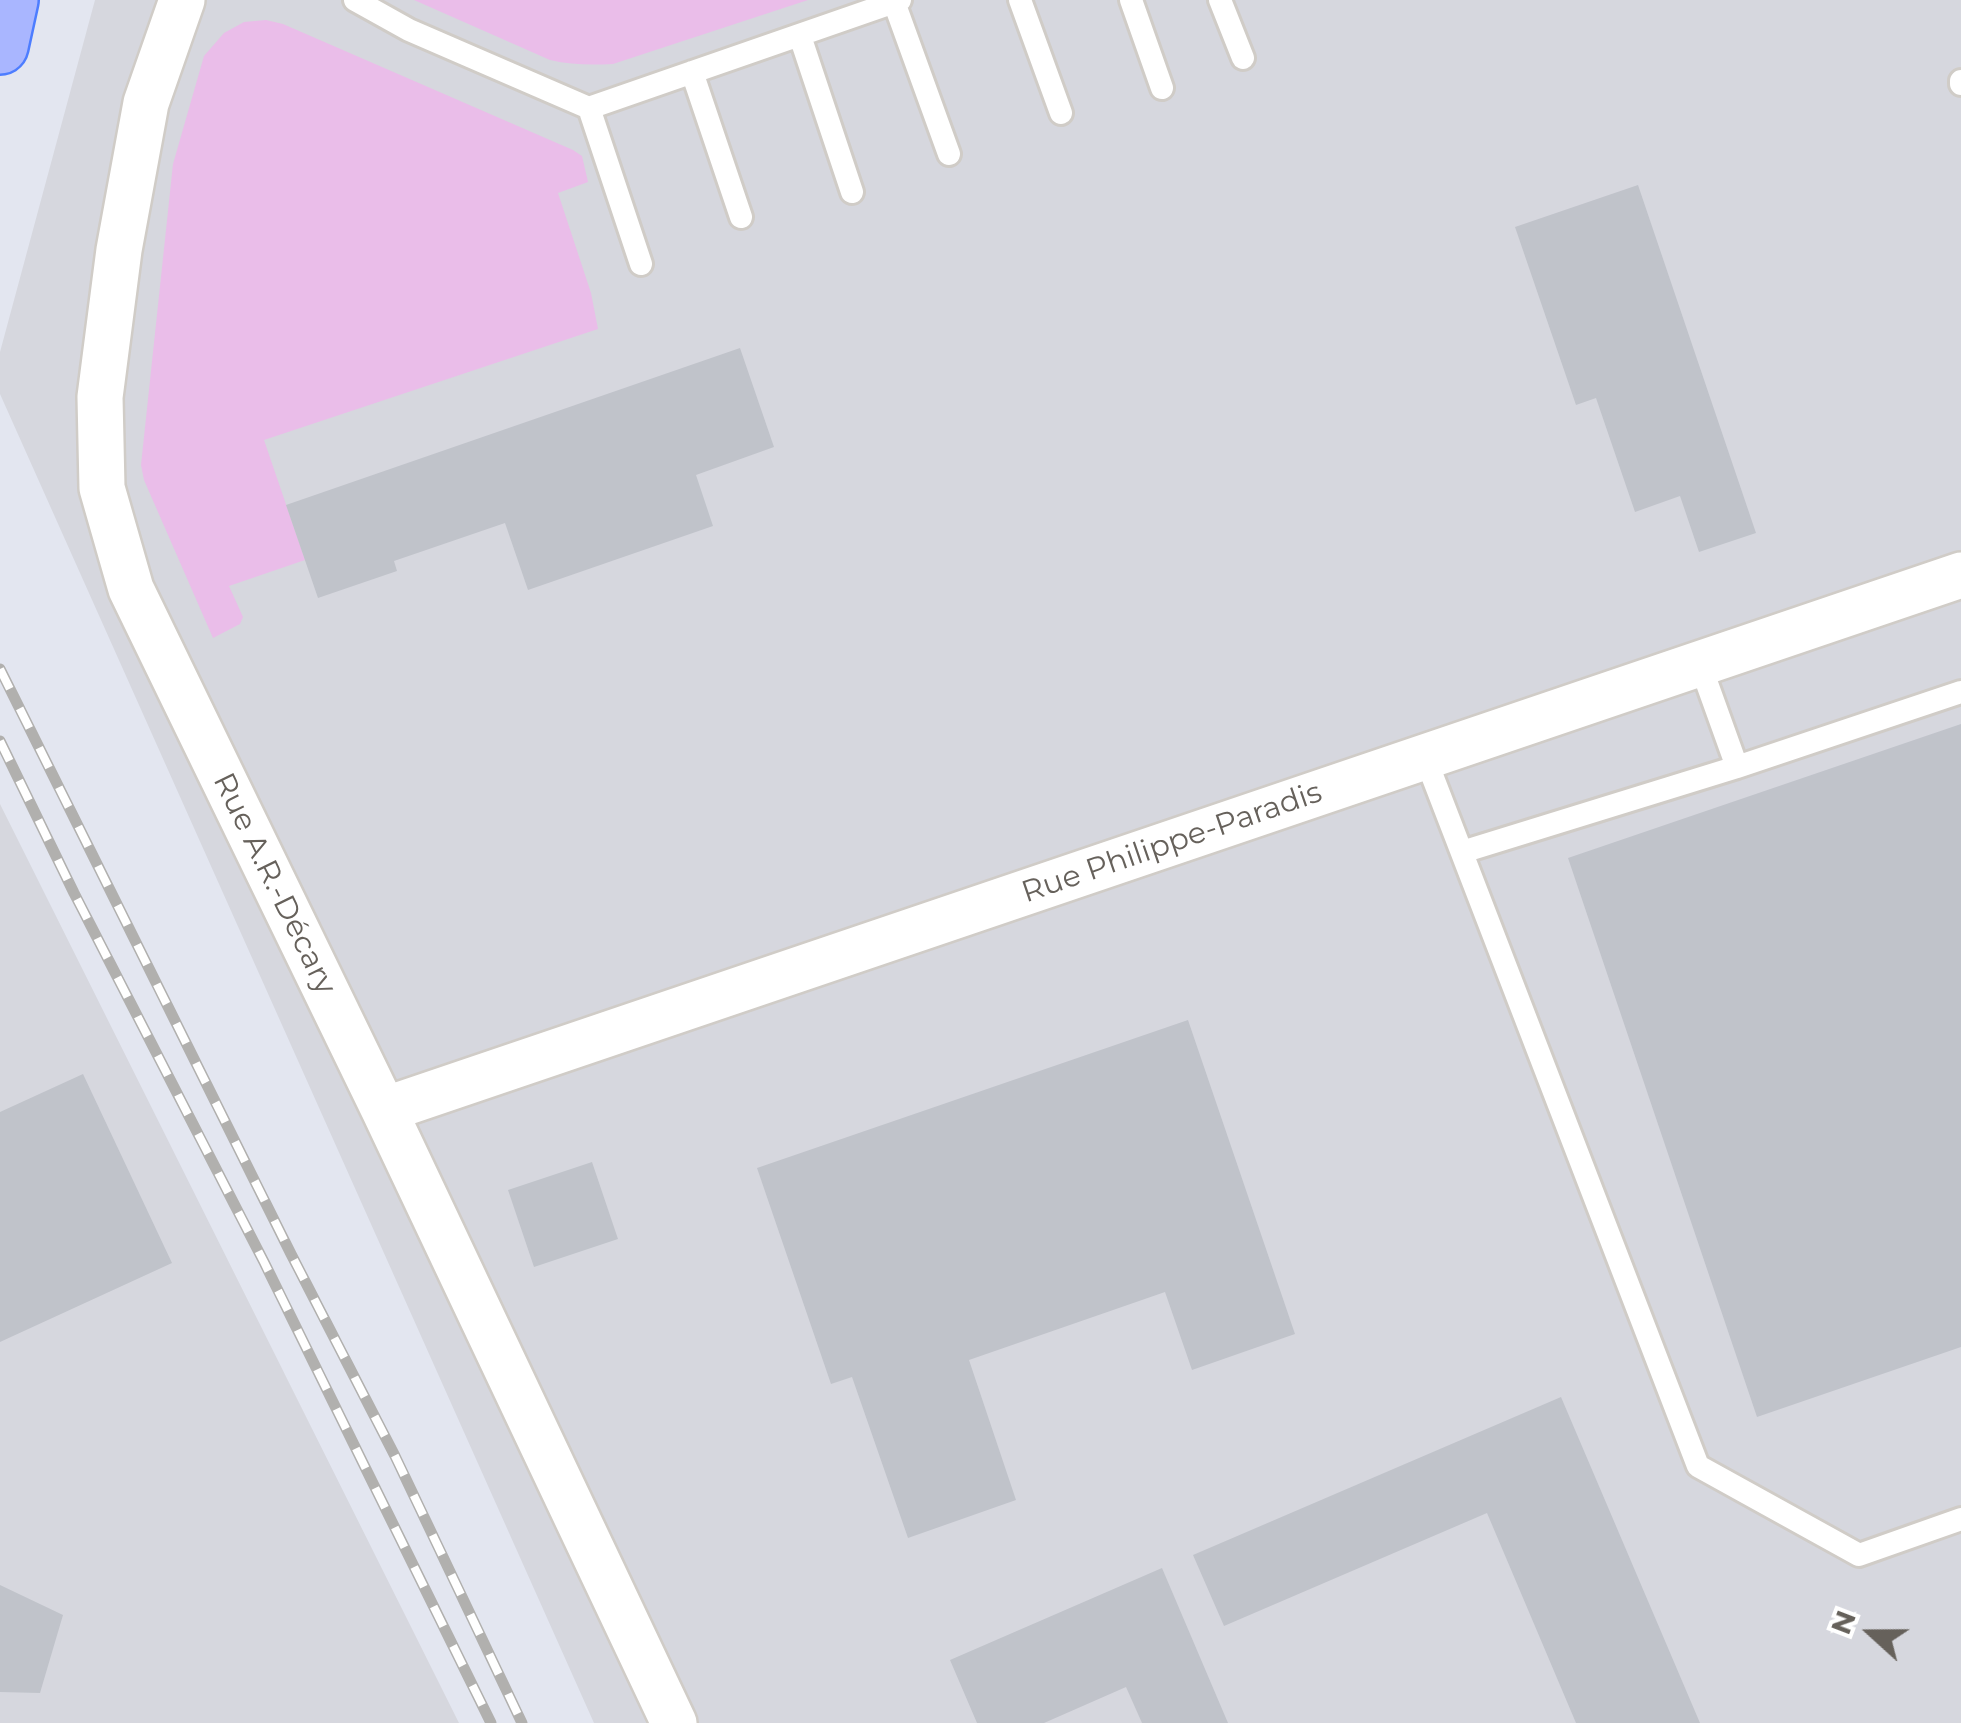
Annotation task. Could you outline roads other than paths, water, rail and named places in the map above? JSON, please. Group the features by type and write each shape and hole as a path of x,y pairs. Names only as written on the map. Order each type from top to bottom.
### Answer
{"main road":[{"path":"0,46 10,0"}],"street":[{"name":"Rue A.R.-Décary","path":"182,0 146,102 118,250 100,397 102,488 131,589 384,1110 674,1723"},
{"name":"Rue Philippe-Paradis","path":"384,1110 1961,575"}],"lane":[{"path":"355,0 410,30 589,108 897,1 949,154"},
{"path":"1020,0 1061,113"},
{"path":"1131,0 1162,88"},
{"path":"1220,0 1243,58"},
{"path":"800,36 852,192"},
{"path":"692,72 741,217"},
{"path":"589,108 641,264"},
{"path":"1700,664 1737,767"},
{"path":"1462,852 1737,767 1961,692"},
{"path":"1425,757 1698,1466 1860,1555 1961,1519"}],"railway":[{"path":"0,669 395,1456 522,1723"},
{"path":"0,741 264,1262 491,1723"}]}
